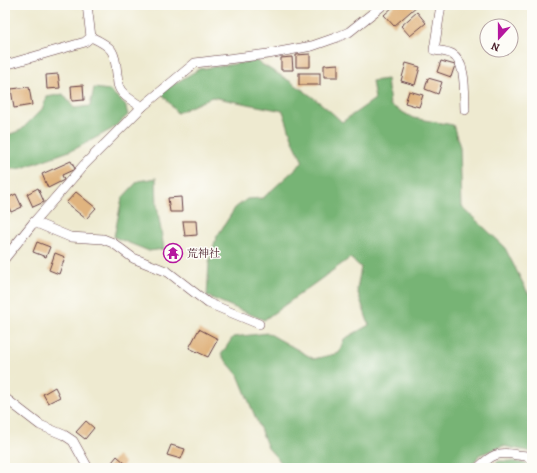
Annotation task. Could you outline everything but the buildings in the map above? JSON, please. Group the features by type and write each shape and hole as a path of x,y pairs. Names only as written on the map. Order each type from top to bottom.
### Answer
{"street":[{"path":"87,5 91,37"},
{"path":"5,258 34,222 84,165 142,107 195,64 268,54 312,46 349,32 383,5"},
{"path":"441,5 434,50 451,53 459,58 462,66 465,110"},
{"path":"5,65 85,42 91,37"},
{"path":"91,37 104,42 112,49 119,87 125,95 142,107"},
{"path":"34,222 70,237 104,238 134,258 168,272 208,303 259,324"},
{"path":"5,398 40,425 64,435 73,441 88,468"},
{"path":"478,468 487,459 497,454 512,454 532,458"}],"green space":[{"path":"256,61 301,89 322,104 342,122 375,99 372,81 387,79 390,105 413,118 453,125 460,147 462,207 504,246 528,293 532,294 532,452 503,446 479,455 471,468 286,468 268,448 238,375 221,355 233,337 268,333 314,359 339,353 344,339 369,325 357,290 361,267 350,258 264,320 207,296 209,262 216,238 235,208 247,199 263,198 303,162 293,141 283,111 212,97 177,113 161,92 199,69"},
{"path":"94,88 109,90 125,104 128,115 112,129 75,149 19,169 5,169 5,133 8,135 21,130 42,109 47,97 63,94 74,108 90,106"},
{"path":"156,178 157,206 164,249 149,251 114,237 122,198 138,181"},
{"path":"499,461 512,461 532,468 489,468"}],"place":[{"name":"荒神社","path":"173,253"}]}
